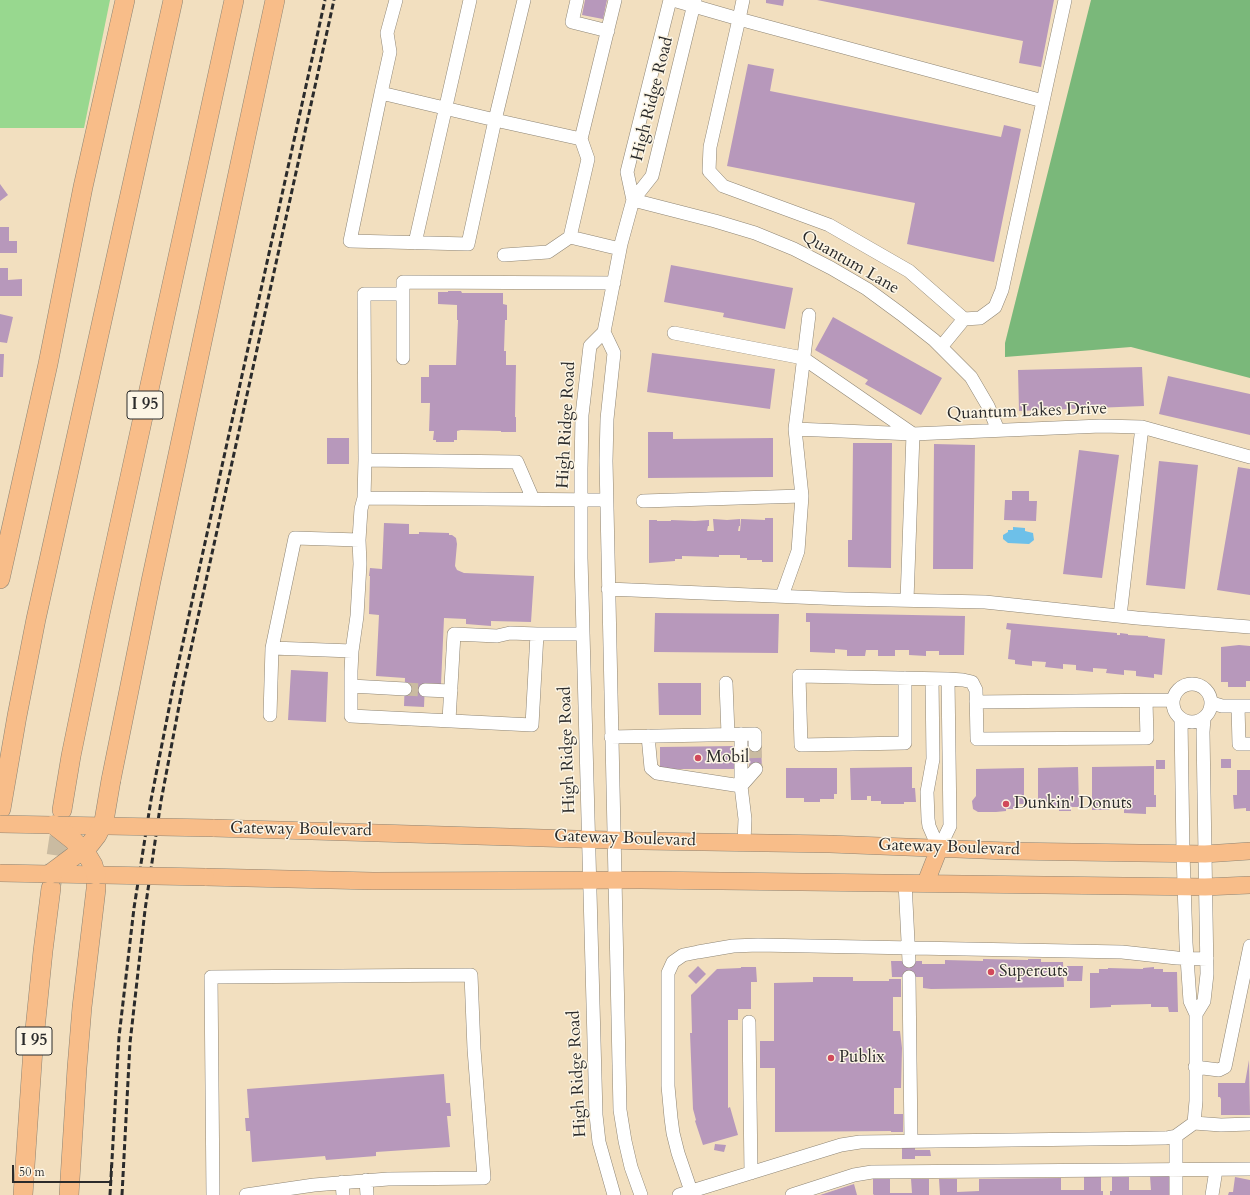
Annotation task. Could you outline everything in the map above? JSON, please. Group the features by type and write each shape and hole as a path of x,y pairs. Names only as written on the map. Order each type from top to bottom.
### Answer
{"highway":[{"path":"0,579 48,364 83,187 124,0"},
{"path":"1,817 17,716 36,619 173,0"},
{"name":"I 95","path":"58,818 97,628 234,0"},
{"path":"50,881 93,841 103,826 151,581 275,0"},
{"path":"58,818 93,865 96,882 79,1045 69,1195"},
{"name":"I 95","path":"23,1195 33,1049 50,881"}],"main road":[{"name":"Gateway Boulevard","path":"1,817 58,818 103,826 1205,854 1250,851"},
{"path":"926,882 939,848"},
{"name":"Gateway Boulevard","path":"0,874 50,881 96,882 205,877 374,881 615,880 820,883 926,882 1205,887 1250,884"}],"street":[{"path":"396,0 388,33 390,52 350,241 468,244 495,120 524,0"},
{"path":"415,243 470,0"},
{"path":"577,0 572,22 608,31"},
{"path":"504,255 548,252 570,237 588,159 581,139 615,0"},
{"name":"High Ridge Road","path":"633,200 627,172 670,0"},
{"path":"673,0 694,3 739,18 1043,101"},
{"path":"743,0 710,147 709,171 723,186 829,225 909,271 964,319 980,318 996,308 1002,290 1066,0"},
{"name":"High Ridge Road","path":"614,1195 599,1142 596,1115 580,500 582,415 590,346 604,332 620,250 633,200 652,176 694,3"},
{"path":"381,92 581,139"},
{"name":"Quantum Lane","path":"633,200 715,221 755,234 794,249 831,268 867,290 901,314 941,348 971,377 988,406 998,430"},
{"path":"570,237 620,250"},
{"path":"404,358 403,282 614,283"},
{"path":"403,294 364,294 364,498 361,509 359,540 360,564 357,616 352,651 351,716 532,725 537,634"},
{"path":"782,596 798,551 802,496 795,429 809,315"},
{"path":"941,348 964,319"},
{"path":"604,332 614,353 607,419 606,500 620,1110 631,1167 641,1195"},
{"path":"674,333 803,358 913,434 907,600"},
{"name":"Quantum Lakes Drive","path":"795,429 913,434 1101,426 1142,427 1250,457"},
{"path":"1120,616 1142,427"},
{"path":"365,460 517,462 533,499"},
{"path":"643,501 802,496"},
{"path":"364,498 606,500"},
{"path":"270,714 272,648 295,538 359,540"},
{"path":"608,589 985,602 1120,616 1250,627"},
{"path":"449,720 454,634 497,636 510,633 583,634"},
{"path":"272,648 352,651"},
{"path":"906,678 906,743 801,745 799,676 906,678 932,679 948,679 972,682 976,690 977,739 1147,738 1146,700"},
{"path":"932,679 933,759 927,792 929,826 939,848"},
{"path":"939,848 950,826 948,679"},
{"path":"726,683 728,734"},
{"path":"1194,683 1201,685 1206,689 1212,703 1211,709 1204,718 1193,722 1181,719 1174,711 1173,700 1176,692 1181,687 1194,683"},
{"path":"351,686 405,689"},
{"path":"425,690 451,691"},
{"path":"976,702 1173,700"},
{"path":"1212,703 1222,706 1244,706 1239,744 1250,744"},
{"path":"1196,1014 1204,1001 1207,959 1204,718"},
{"path":"1181,719 1183,853 1187,958 1190,1001 1196,1014 1196,1101 1194,1123"},
{"path":"741,734 741,786 745,819 744,842"},
{"path":"611,737 755,734 755,745"},
{"path":"648,736 651,768 657,773 741,786"},
{"path":"741,786 756,769"},
{"path":"906,882 909,962"},
{"path":"1207,959 1122,952 746,945 698,952 683,956 673,962 667,979 669,1104 685,1193 850,1143 870,1141 1166,1138 1176,1136 1194,1123 1221,1125 1250,1124"},
{"path":"1195,1067 1219,1070 1225,1067 1250,946"},
{"path":"213,1195 211,977 471,975 474,1049 484,1178 366,1180 342,1189 314,1185 246,1195"},
{"path":"909,977 911,1141"},
{"path":"749,1022 751,1173"},
{"path":"1176,1136 1176,1195"},
{"path":"1212,1195 1216,1170"},
{"path":"792,1195 854,1175 872,1172 1250,1170"},
{"path":"366,1180 367,1195"}],"green space":[{"path":"0,0 110,0 84,128 0,128"},
{"path":"1091,0 1250,0 1250,378 1131,347 1005,357 1005,343"}],"water":[{"path":"1013,527 1025,528 1025,531 1033,533 1034,540 1029,544 1008,543 1003,539 1003,535 1008,532 1008,530 1013,530"}],"building":[{"path":"585,0 607,0 603,19 582,15"},
{"path":"766,0 784,0 783,6 766,3"},
{"path":"817,0 1054,0 1041,67 1019,63 1023,41"},
{"path":"748,64 774,69 770,91 1001,137 1004,125 1021,129 994,262 907,244 915,203 727,166"},
{"path":"0,184 8,195 0,201"},
{"path":"0,227 9,227 9,241 17,241 17,253 0,253"},
{"path":"671,265 793,288 785,329 723,317 724,313 664,302"},
{"path":"0,268 8,268 8,280 22,279 22,296 0,296"},
{"path":"461,291 462,293 503,293 503,304 507,305 504,351 506,351 506,365 516,365 516,432 461,430 457,431 457,440 454,440 454,442 436,442 436,440 433,440 434,431 429,431 430,403 421,403 421,377 429,377 429,365 456,365 458,320 457,305 438,304 438,292"},
{"path":"0,314 13,317 7,343 0,342"},
{"path":"833,317 942,378 921,415 865,384 868,380 815,350"},
{"path":"652,353 775,369 770,409 647,392"},
{"path":"0,354 4,354 3,377 0,377"},
{"path":"1142,367 1144,406 1019,411 1018,370"},
{"path":"1168,376 1250,394 1250,435 1159,414"},
{"path":"648,432 673,432 673,439 773,438 773,477 648,478"},
{"path":"327,438 349,438 349,464 327,464"},
{"path":"853,443 892,443 891,568 848,567 848,540 852,540"},
{"path":"934,444 975,445 973,569 933,569"},
{"path":"1079,450 1119,455 1102,578 1063,574"},
{"path":"1159,461 1198,465 1185,589 1146,585"},
{"path":"1238,467 1250,469 1250,595 1217,590"},
{"path":"1012,491 1029,491 1029,501 1037,501 1036,521 1004,520 1005,500 1012,500"},
{"path":"765,518 773,518 773,562 747,560 747,558 740,558 740,555 719,555 719,557 682,556 682,559 675,559 675,561 649,563 649,520 709,520 707,531 714,531 713,519 740,519 738,531 740,531 741,519 765,520"},
{"path":"384,523 409,524 409,534 419,534 419,532 449,533 449,535 456,538 457,544 455,566 457,570 464,573 534,576 531,622 491,621 491,626 466,624 466,619 444,618 441,684 425,683 424,707 404,706 405,678 376,676 379,615 369,614 369,576 370,568 382,569"},
{"path":"655,613 779,614 778,653 654,652"},
{"path":"806,613 965,616 964,655 939,655 939,651 926,651 926,656 909,655 909,650 895,650 895,656 878,656 878,650 866,650 865,656 847,656 847,650 835,649 835,653 810,652 810,622 806,622"},
{"path":"1007,623 1117,633 1117,635 1120,635 1120,633 1165,639 1162,675 1154,674 1154,678 1136,676 1136,671 1124,670 1124,675 1106,673 1107,669 1093,668 1093,672 1076,670 1076,665 1063,664 1063,669 1045,667 1046,662 1032,661 1032,666 1015,664 1015,660 1008,659 1011,630 1006,629"},
{"path":"1239,645 1250,646 1250,681 1246,681 1246,687 1228,687 1228,682 1221,682 1221,647"},
{"path":"291,670 328,672 326,722 288,720"},
{"path":"658,683 701,683 701,715 659,715"},
{"path":"761,745 762,769 749,769 749,746"},
{"name":"Mobil","path":"736,746 736,769 660,769 660,747"},
{"path":"1221,759 1231,759 1231,768 1221,768"},
{"path":"1156,760 1165,760 1165,769 1156,769"},
{"path":"1154,766 1154,795 1156,795 1156,807 1146,807 1146,814 1124,813 1124,809 1114,809 1114,806 1109,806 1109,810 1092,810 1092,767"},
{"path":"912,767 912,788 915,788 916,802 904,802 904,804 881,804 881,801 871,801 871,796 867,796 867,800 851,800 850,768"},
{"path":"1078,767 1079,807 1071,807 1071,811 1059,811 1059,807 1050,807 1050,802 1038,802 1038,768"},
{"path":"786,768 837,768 837,794 834,794 834,799 820,799 820,802 804,802 804,798 786,798"},
{"path":"1024,768 1024,804 1018,804 1018,809 1006,809 1006,811 996,812 978,812 973,809 972,801 976,796 976,769"},
{"path":"1237,770 1250,770 1250,811 1246,811 1246,808 1234,809 1233,795 1237,795"},
{"path":"983,959 1041,959 1041,962 1063,962 1064,987 931,989 923,988 923,977 892,977 891,961 922,961 922,964 945,964 945,960 983,961"},
{"path":"698,966 706,974 696,984 688,976"},
{"path":"1067,966 1083,966 1082,981 1067,981"},
{"path":"756,967 757,982 751,982 751,1009 738,1009 738,1020 728,1020 728,1108 730,1107 738,1135 703,1145 695,1121 693,1109 690,1033 692,1033 691,995 717,969"},
{"path":"1154,967 1154,969 1163,969 1163,972 1177,972 1178,1012 1169,1012 1168,1007 1151,1007 1151,1004 1111,1005 1111,1007 1090,1008 1090,973 1099,973 1099,969 1108,968 1143,969"},
{"name":"Publix","path":"813,977 853,977 853,981 889,981 889,979 901,979 901,997 893,997 893,1031 900,1031 902,1048 901,1088 894,1088 894,1114 903,1114 903,1132 775,1132 775,1068 760,1068 760,1041 774,1041 774,983 813,982"},
{"path":"1249,1060 1250,1115 1221,1115 1221,1099 1218,1097 1218,1083 1245,1083"},
{"path":"444,1074 446,1103 450,1103 451,1116 447,1116 450,1147 376,1152 376,1156 326,1160 325,1156 252,1162 250,1131 246,1131 245,1118 249,1118 247,1089"},
{"path":"715,1144 726,1145 724,1152 714,1150"},
{"path":"902,1148 930,1150 931,1156 915,1156 915,1159 902,1159"},
{"path":"1129,1176 1129,1190 1151,1190 1150,1176 1169,1176 1169,1195 1110,1195 1110,1191 1112,1191 1112,1177"},
{"path":"1084,1177 1101,1177 1101,1191 1103,1191 1103,1195 940,1195 939,1179 957,1179 957,1192 979,1191 979,1179 1061,1178 1061,1190 1084,1190"},
{"path":"1235,1177 1250,1180 1250,1195 1228,1195 1229,1192 1233,1192"},
{"path":"873,1179 890,1179 890,1193 912,1193 911,1179 929,1179 929,1195 874,1195"},
{"path":"854,1184 857,1195 820,1195"}],"tunnel":[{"path":"405,689 425,690"},
{"path":"755,745 756,769"},
{"path":"52,884 62,816"}],"railway":[{"path":"110,1195 119,1037 134,908 151,800 174,683 325,0"},
{"path":"122,1195 130,1043 145,910 161,801 183,685 334,0"}],"place":[{"name":"Mobil","path":"698,758"},
{"name":"Dunkin' Donuts","path":"1006,804"},
{"name":"Supercuts","path":"991,972"},
{"name":"Publix","path":"831,1058"}]}
